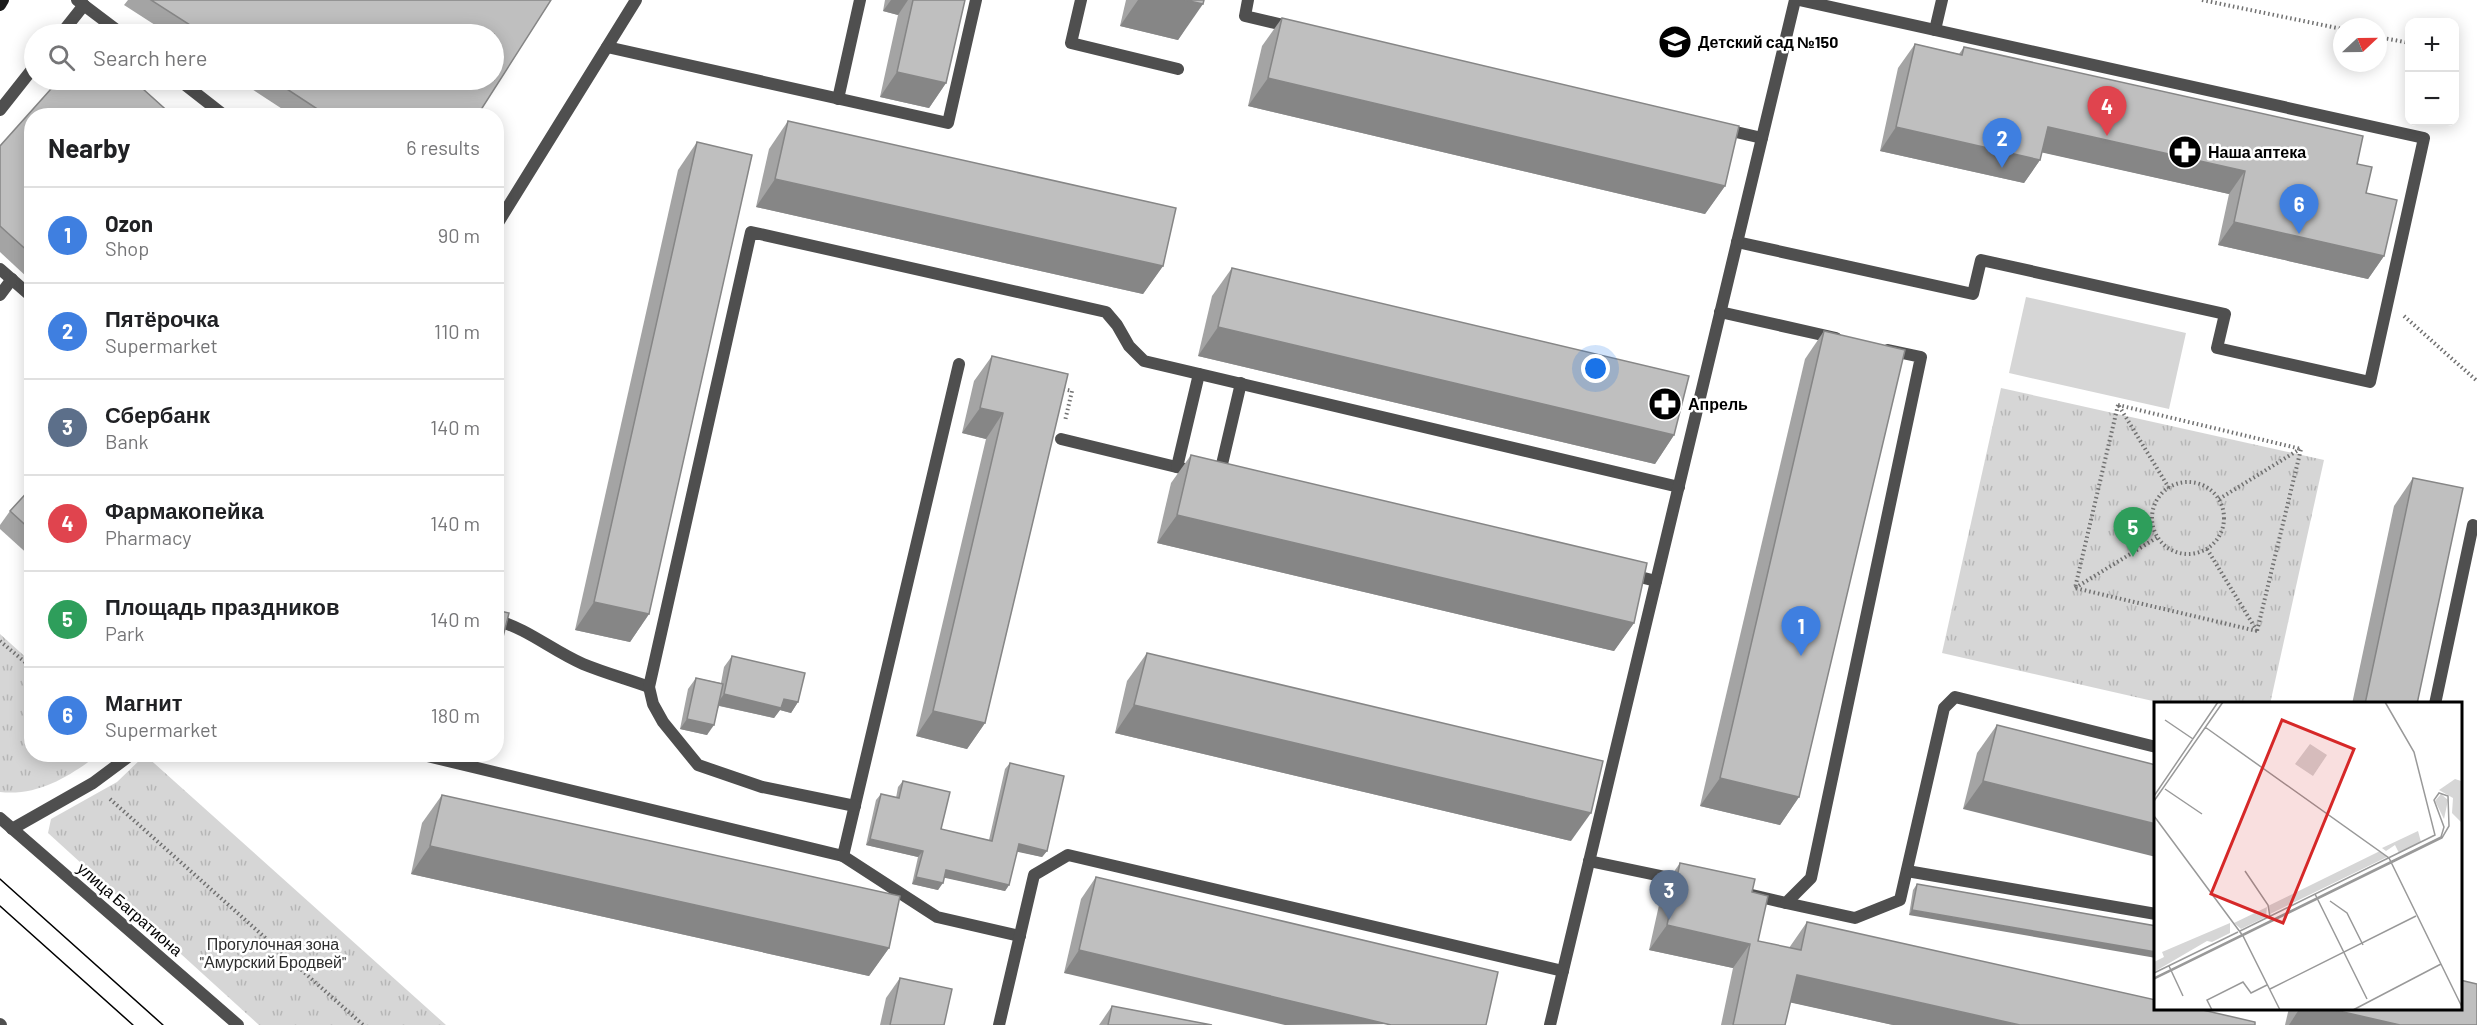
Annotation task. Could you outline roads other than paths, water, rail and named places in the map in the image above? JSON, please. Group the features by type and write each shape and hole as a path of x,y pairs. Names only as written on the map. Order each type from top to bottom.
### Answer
{"main road":[{"path":"0,5 3,0"}],"street":[{"path":"504,213 636,0"},
{"path":"838,99 860,0"},
{"path":"607,47 948,123 976,0"},
{"path":"1081,0 1071,44 1178,69"},
{"path":"1248,0 1245,16 1302,30"},
{"path":"1550,1025 1589,861 1607,762 1656,581 1679,487 1720,312 1762,138 1797,0 2424,138 2370,382 2217,348 2225,314 2167,301 1981,260 1973,294 1737,242"},
{"path":"1935,30 1942,0"},
{"path":"67,24 81,3 109,24"},
{"path":"0,110 24,80"},
{"path":"192,90 215,108"},
{"path":"1716,128 1762,138"},
{"path":"855,806 762,787 698,765 663,722 653,704 649,687 751,232 1106,312 1117,325 1129,346 1144,361 1679,487"},
{"path":"0,269 24,290"},
{"path":"0,295 12,279"},
{"path":"1720,312 1843,339"},
{"path":"1786,903 1811,878 1921,357 1876,347"},
{"path":"843,856 959,364"},
{"path":"1177,467 1198,374"},
{"path":"1061,439 1225,478 1241,383"},
{"path":"2435,702 2473,525"},
{"path":"1610,570 1656,581"},
{"path":"504,622 515,625 547,646 583,664 649,687"},
{"path":"1740,893 1855,918 1900,900 1944,708 1955,697 2154,747"},
{"path":"12,829 93,783 121,762"},
{"path":"452,762 843,856 937,917 1020,936"},
{"name":"улица Багратиона","path":"0,818 238,1025"},
{"path":"999,1025 1034,875 1068,855 1563,971"},
{"path":"1589,861 1693,883"},
{"path":"1907,871 2154,914"}],"tram line":[{"path":"0,879 163,1025"},
{"path":"0,906 133,1025"}],"place":[{"name":"Детский сад №150","path":"1675,42"},
{"name":"Фармакопейка","path":"2107,136"},
{"name":"Наша аптека","path":"2185,152"},
{"name":"Пятёрочка","path":"2002,168"},
{"name":"Магнит","path":"2299,234"},
{"name":"Апрель","path":"1665,404"},
{"name":"Площадь праздников","path":"2133,557"},
{"name":"Ozon","path":"1801,656"},
{"name":"Сбербанк","path":"1669,920"}],"park label":[{"name":"Прогулочная зона \"Амурский Бродвей\"","path":"273,953"}]}
